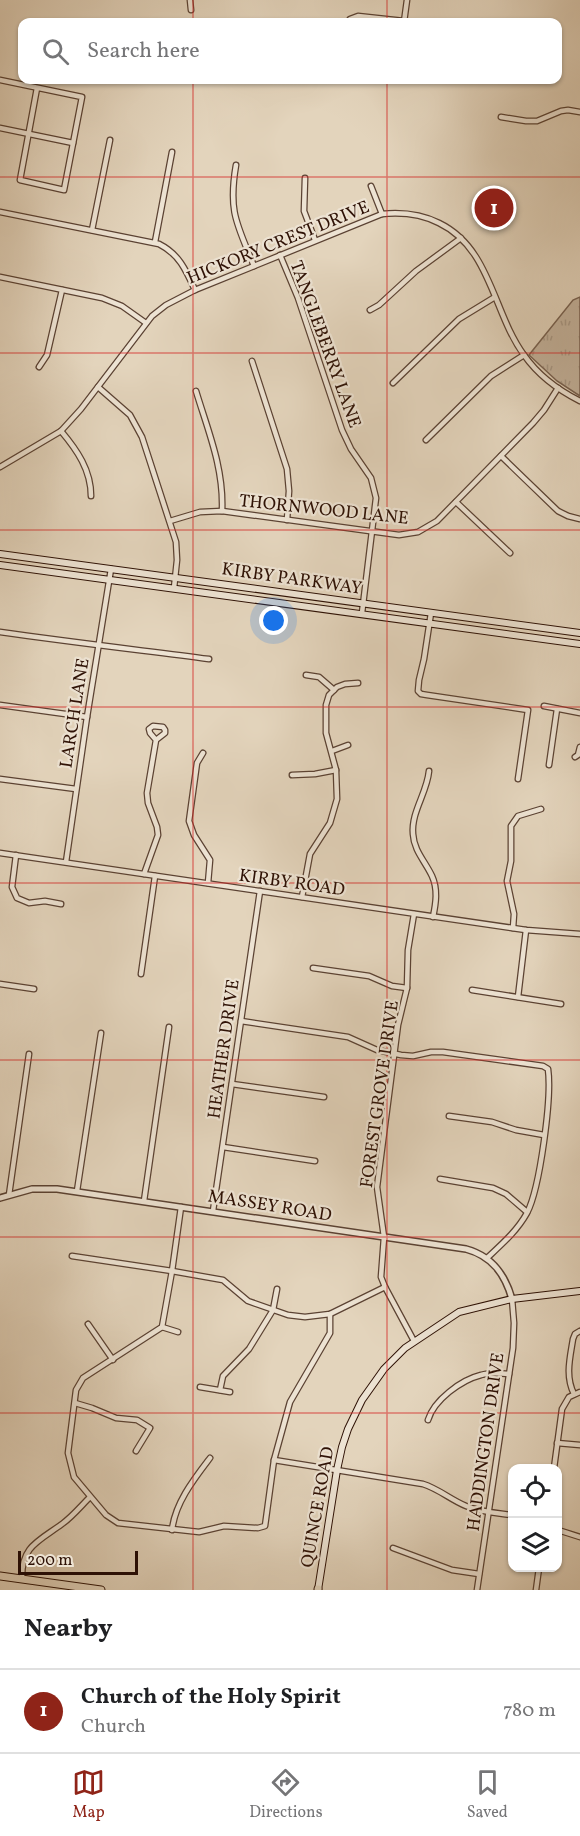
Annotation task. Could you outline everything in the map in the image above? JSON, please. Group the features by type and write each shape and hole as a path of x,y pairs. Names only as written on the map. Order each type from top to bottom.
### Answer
{"main road":[{"name":"KIRBY PARKWAY","path":"0,554 580,633"},
{"name":"KIRBY PARKWAY","path":"0,565 580,644"},
{"name":"QUINCE ROAD","path":"318,1590 342,1447 348,1429 367,1392 391,1362 414,1341 459,1312 512,1299 580,1291"},
{"path":"0,1576 101,1590"}],"street":[{"path":"190,0 191,10"},
{"path":"405,18 407,0"},
{"path":"352,18 358,15 378,18"},
{"path":"0,81 38,88 82,97 64,190 20,180 38,88"},
{"path":"501,117 537,121 561,111 580,112"},
{"path":"0,128 73,143"},
{"path":"92,230 110,140"},
{"path":"155,242 172,152"},
{"path":"236,165 232,193 234,214 254,266"},
{"path":"305,178 304,211 315,240"},
{"path":"371,186 382,214"},
{"path":"0,212 155,242 168,249 179,259 195,290"},
{"name":"HICKORY CREST DRIVE","path":"0,466 61,431 98,387 146,323 166,305 195,290 382,214 406,213 425,217 445,226 462,238 480,262 507,327 524,356 535,369 558,388 580,401"},
{"path":"370,310 379,305 424,264 462,238"},
{"name":"TANGLEBERRY LANE","path":"280,255 302,309 342,430 373,484 376,505 362,613"},
{"path":"0,277 109,300 128,309 146,323"},
{"path":"39,367 48,349 62,290"},
{"path":"393,383 459,319 495,297"},
{"path":"426,440 491,376 524,356"},
{"path":"252,361 287,469 289,491 287,520"},
{"path":"98,387 123,407 136,423 142,437 177,548 174,588"},
{"name":"THORNWOOD LANE","path":"170,521 200,512 222,511 403,535 418,532 432,525 501,456 538,417 558,388"},
{"path":"196,391 221,472 222,511"},
{"path":"61,431 85,467 91,496"},
{"path":"501,456 553,507 568,516 580,519"},
{"path":"456,502 510,553"},
{"name":"LARCH LANE","path":"66,862 111,568"},
{"path":"431,613 418,685 420,693 528,710 518,779"},
{"path":"0,632 209,659"},
{"path":"306,675 322,679 334,690"},
{"path":"302,897 310,854 328,828 335,811 338,794 336,770 326,733 327,701 334,690 345,684 357,683"},
{"path":"0,705 87,717"},
{"path":"544,706 580,713"},
{"path":"549,765 557,709"},
{"path":"144,874 158,835 147,793 156,740"},
{"path":"332,751 348,745"},
{"path":"575,757 580,747"},
{"path":"202,753 197,763 189,821 194,836 210,860 208,883"},
{"path":"292,775 336,770"},
{"path":"429,771 414,818 413,832 418,852 434,882 436,895 433,916"},
{"path":"0,779 76,789"},
{"path":"513,928 514,914 507,881 511,861 511,826 518,816 541,809"},
{"name":"KIRBY ROAD","path":"0,853 526,930 580,934"},
{"path":"16,855 12,887 17,898 28,903 45,901 61,904"},
{"path":"141,974 155,876"},
{"name":"HEATHER DRIVE","path":"213,1211 260,891"},
{"name":"FOREST GROVE DRIVE","path":"414,914 408,950 407,988 394,1054 377,1187 384,1237 381,1277 414,1341"},
{"path":"518,997 526,930"},
{"path":"313,968 369,976 392,986 407,988"},
{"path":"0,984 34,989"},
{"path":"472,990 561,1004"},
{"path":"241,1021 348,1037 377,1050 394,1054 413,1056 443,1052 543,1066 548,1069 548,1102 535,1193 527,1212 515,1230 487,1258 502,1275 512,1299"},
{"path":"144,1201 169,1027"},
{"path":"77,1191 101,1033"},
{"path":"9,1195 29,1054"},
{"path":"232,1084 324,1097"},
{"path":"449,1116 492,1122 516,1130 544,1135"},
{"path":"223,1147 315,1161"},
{"path":"440,1179 494,1188 506,1194 527,1212"},
{"name":"MASSEY ROAD","path":"0,1198 40,1188 77,1191 466,1249 487,1258"},
{"path":"182,1207 162,1327 83,1378 76,1390 68,1454 74,1477 106,1515 118,1523 172,1530 199,1532 224,1526 265,1527 274,1460 290,1402 330,1332 330,1314"},
{"path":"72,1256 223,1280 248,1301 288,1315 305,1317 330,1314 385,1287"},
{"path":"220,1390 224,1376 249,1348 273,1310 278,1289"},
{"name":"HADDINGTON DRIVE","path":"477,1590 509,1374 514,1331 512,1299"},
{"path":"88,1324 113,1360"},
{"path":"162,1327 178,1332"},
{"path":"574,1394 569,1384 568,1373 573,1339 580,1331"},
{"path":"428,1420 437,1404 470,1379 485,1374 509,1374"},
{"path":"200,1387 230,1392"},
{"path":"554,1464 562,1409 566,1401 580,1392"},
{"path":"75,1403 116,1418 137,1420 150,1428 136,1451"},
{"path":"557,1443 580,1445"},
{"path":"172,1530 173,1519 190,1484 210,1458"},
{"path":"274,1460 423,1484 463,1505 508,1514"},
{"path":"22,1579 22,1566 36,1541 63,1523 90,1497"},
{"path":"562,1531 580,1537"},
{"path":"393,1548 452,1570 479,1574"},
{"path":"536,1590 538,1572"}],"green space":[{"path":"580,297 580,396 557,381 529,355 573,300"}],"place":[{"name":"Church of the Holy Spirit","path":"494,208"}]}
